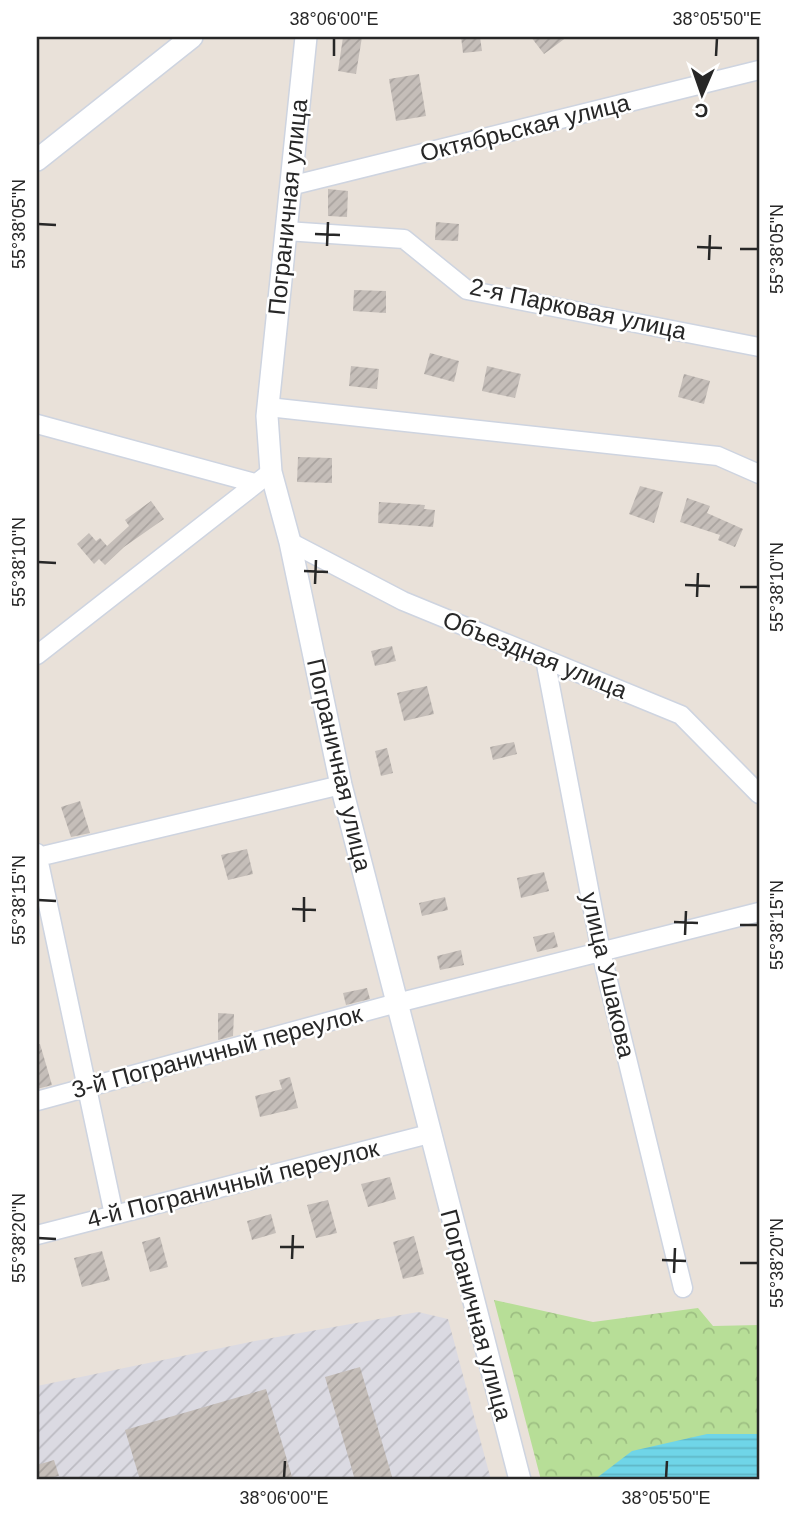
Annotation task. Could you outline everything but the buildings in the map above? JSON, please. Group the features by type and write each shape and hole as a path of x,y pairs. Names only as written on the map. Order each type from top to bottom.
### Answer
{"street":[{"path":"37,160 192,37"},
{"name":"Пограничная улица","path":"306,37 263,478 290,542 341,785 520,1480"},
{"name":"Октябрьская улица","path":"290,186 759,70"},
{"name":"2-я Парковая улица","path":"286,231 404,239 467,290 759,347"},
{"path":"268,407 718,456 759,474"},
{"path":"37,424 263,478"},
{"path":"37,654 263,478"},
{"name":"Объездная улица","path":"290,542 402,601 681,715 759,794"},
{"name":"улица Ушакова","path":"545,659 601,952 683,1288"},
{"path":"114,1215 37,855 341,785"},
{"name":"3-й Пограничный переулок","path":"37,1101 397,1003 759,912"},
{"name":"4-й Пограничный переулок","path":"37,1235 429,1134"}],"shaded area":[{"path":"418,1312 448,1319 491,1480 37,1480 37,1386 255,1341"}],"green space":[{"path":"494,1300 593,1322 698,1308 713,1326 759,1325 759,1480 541,1480"}],"water":[{"path":"707,1434 759,1434 759,1480 594,1480 632,1451"}]}
